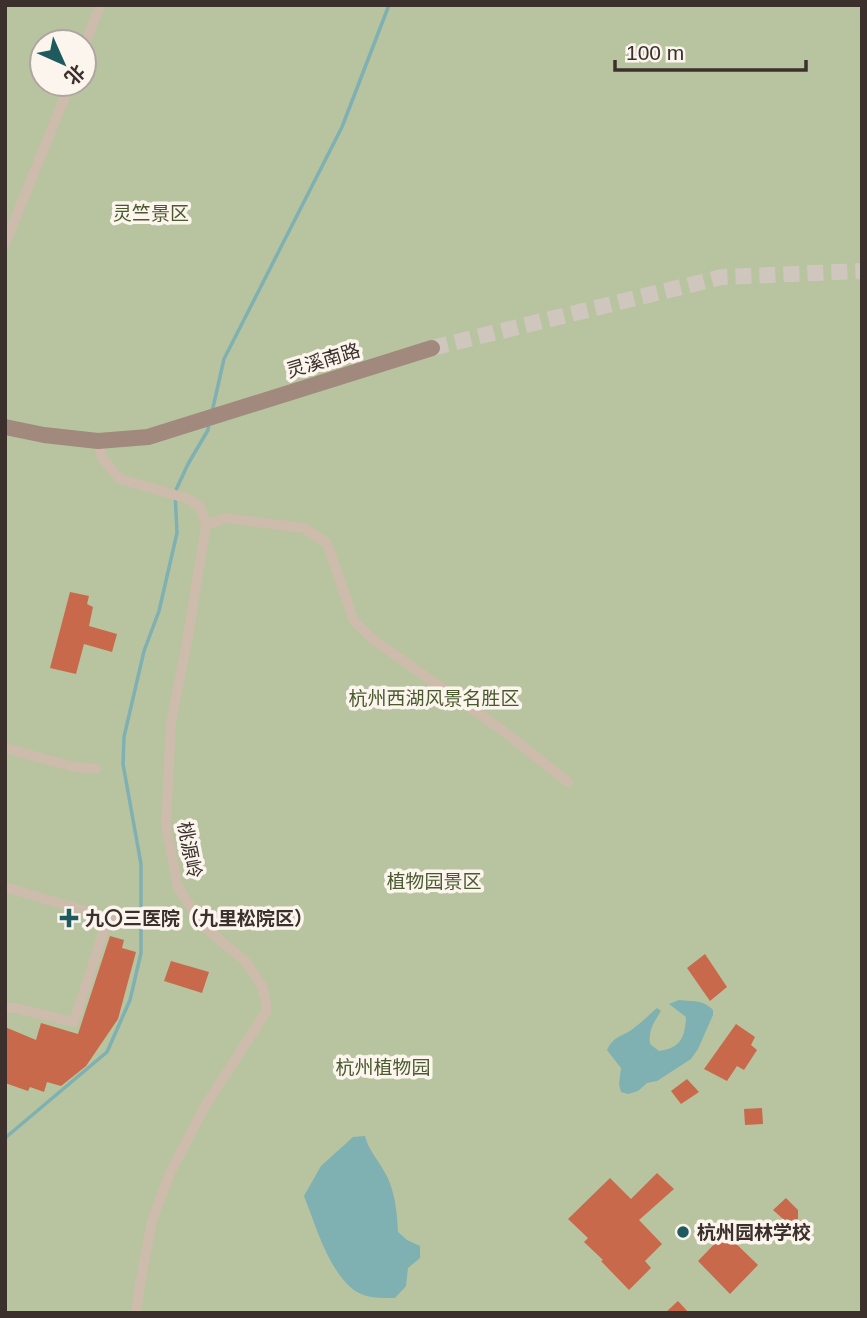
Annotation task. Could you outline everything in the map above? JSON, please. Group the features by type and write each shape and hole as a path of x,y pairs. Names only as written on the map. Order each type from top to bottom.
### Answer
{"main road":[{"name":"灵溪南路","path":"98,441 148,437 432,348"},
{"path":"5,427 44,435 98,441"}],"street":[{"path":"91,28 100,5"},
{"path":"5,244 64,98"},
{"path":"98,441 102,458 120,479 184,498 200,508 206,525 225,518 304,528 327,543 354,621 375,641 502,730 568,782"},
{"name":"桃源岭","path":"136,1313 152,1221 170,1173 205,1106 266,1012 262,986 246,962 202,925 178,887 166,827 171,722 206,525"},
{"path":"5,748 96,769"},
{"path":"5,887 119,921"},
{"path":"5,1008 74,1022 107,918"}],"green space":[{"name":"植物园景区","path":"5,5 862,5 862,1313 5,1313"}],"water":[{"path":"679,1000 701,1003 713,1010 698,1049 691,1059 657,1081 647,1083 638,1091 628,1094 621,1092 621,1068 607,1050 610,1045 657,1008 661,1011 651,1031 650,1044 659,1051 677,1044 683,1036 686,1017 669,1004"},
{"path":"365,1136 391,1185 398,1232 420,1246 420,1258 408,1268 406,1286 395,1298 366,1296 347,1284 324,1248 304,1196 321,1166 353,1137"}],"building":[{"path":"70,592 89,596 87,604 93,607 89,626 117,634 112,652 84,644 76,674 50,668"},
{"path":"110,936 124,940 122,948 136,952 118,1019 86,1066 61,1086 47,1082 44,1092 30,1087 28,1091 5,1083 5,1027 36,1040 41,1023 78,1034"},
{"path":"705,954 727,987 710,1001 687,968"},
{"path":"171,961 209,972 202,993 164,981"},
{"path":"736,1024 755,1037 751,1045 757,1050 744,1070 737,1066 727,1081 704,1069"},
{"path":"687,1079 699,1092 681,1104 671,1091"},
{"path":"762,1108 763,1124 745,1125 744,1109"},
{"path":"657,1173 674,1189 639,1220 662,1244 645,1261 651,1268 629,1290 584,1242 588,1238 568,1219 610,1178 631,1199"},
{"path":"786,1198 798,1210 798,1220 802,1220 801,1235 773,1210"},
{"path":"725,1233 758,1265 730,1294 698,1261"},
{"path":"678,1301 689,1313 665,1313"}],"waterway":[{"path":"212,412 224,359 342,127 389,5"},
{"path":"5,1138 107,1052 130,1000 141,953 141,864 123,764 124,737 144,651 159,611 177,533 175,492 208,430 209,423"}],"tunnel":[{"path":"432,348 722,277 862,271"}],"place":[{"name":"九〇三医院（九里松院区）","path":"69,918"},
{"name":"杭州园林学校","path":"683,1232"}],"park label":[{"name":"灵竺景区","path":"151,213"},
{"name":"杭州西湖风景名胜区","path":"434,698"},
{"name":"杭州植物园","path":"383,1067"}]}
